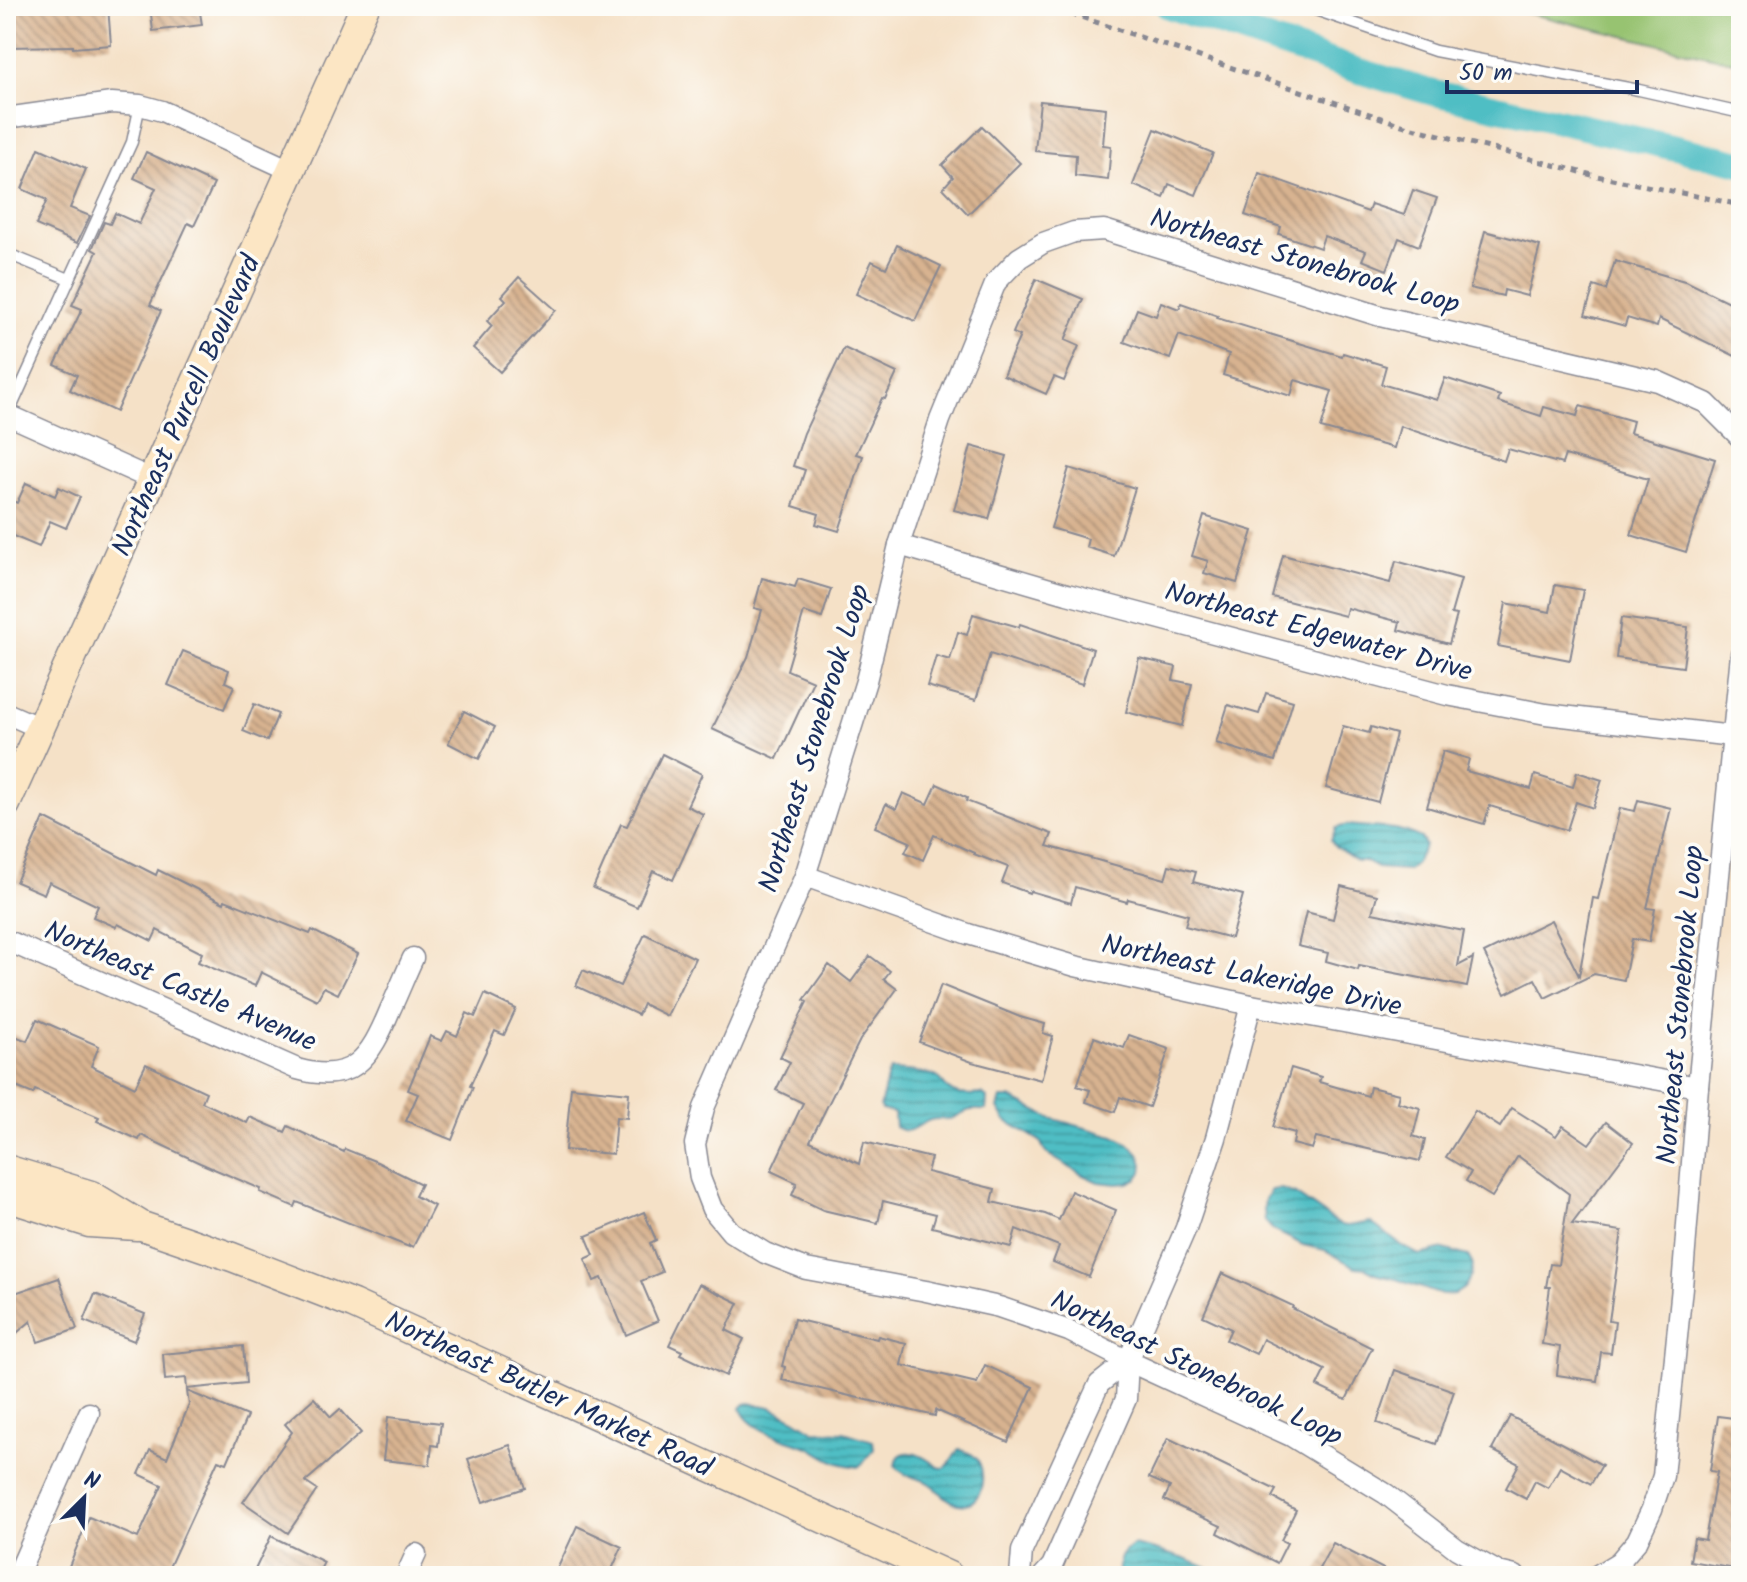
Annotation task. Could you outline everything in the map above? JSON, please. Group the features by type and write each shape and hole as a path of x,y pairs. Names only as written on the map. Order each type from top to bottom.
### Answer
{"main road":[{"name":"Northeast Purcell Boulevard","path":"6,804 365,6"},
{"name":"Northeast Butler Market Road","path":"6,1169 91,1195 142,1226 353,1304 949,1576"},
{"name":"Northeast Butler Market Road","path":"6,1197 89,1223 142,1226"}],"street":[{"path":"6,118 112,103 140,105 162,111 290,170"},
{"name":"Northeast Stonebrook Loop","path":"1515,1576 1498,1572 1457,1549 1386,1494 1291,1436 1069,1331 999,1307 806,1269 765,1253 731,1232 712,1209 700,1178 695,1144 704,1108 805,876 866,681 899,545 940,420 996,282 1019,258 1043,243 1074,232 1104,230 1380,316 1657,381 1706,403 1741,438"},
{"path":"7,414 151,479"},
{"name":"Northeast Edgewater Drive","path":"899,545 1067,594 1447,695 1546,714 1732,736"},
{"name":"Northeast Stonebrook Loop","path":"1596,1576 1619,1562 1637,1541 1663,1476 1741,654"},
{"path":"6,713 40,728"},
{"name":"Northeast Lakeridge Drive","path":"805,876 968,934 1075,966 1251,1005 1698,1087"},
{"name":"Northeast Castle Avenue","path":"6,940 297,1069 315,1074 354,1067 368,1054 413,958"},
{"path":"1043,1576 1052,1566 1126,1399 1128,1361 1186,1228 1216,1138 1251,1005"},
{"path":"1020,1576 1022,1551 1099,1384 1128,1361"},
{"path":"17,1576 89,1413"},
{"path":"406,1576 416,1554"}],"lane":[{"path":"1304,6 1435,51 1741,113"},
{"path":"7,414 132,142 140,105"},
{"path":"6,254 69,279"}],"path":[{"path":"1048,6 1405,126 1592,175 1741,205"}],"green space":[{"path":"1498,6 1741,6 1741,64"}],"water":[{"path":"1347,825 1407,832 1421,838 1425,845 1416,863 1408,870 1377,868 1357,861 1335,846 1331,840 1336,828"},
{"path":"891,1070 932,1075 958,1094 982,1094 987,1098 986,1110 969,1110 952,1118 933,1119 910,1130 895,1127 894,1113 880,1107"},
{"path":"1001,1098 1011,1098 1050,1118 1128,1143 1139,1154 1142,1172 1128,1183 1117,1184 1098,1182 1081,1174 1046,1153 1040,1141 1005,1120 998,1108"},
{"path":"1281,1189 1295,1194 1340,1225 1370,1222 1419,1255 1444,1249 1468,1256 1473,1265 1471,1276 1464,1288 1455,1294 1442,1295 1381,1276 1366,1268 1355,1267 1325,1250 1303,1245 1273,1230 1265,1221 1265,1199 1272,1190"},
{"path":"749,1403 771,1407 814,1431 844,1432 873,1441 874,1449 858,1467 835,1462 811,1448 771,1434 752,1423 741,1408"},
{"path":"959,1450 974,1456 982,1472 978,1495 966,1504 954,1502 927,1482 907,1475 895,1466 900,1455 910,1453 943,1468"},
{"path":"1133,1545 1166,1553 1220,1576 1120,1576 1120,1558"}],"building":[{"path":"108,6 111,45 6,47 6,8"},
{"path":"150,6 199,6 202,25 153,31"},
{"path":"1040,101 1106,108 1103,145 1111,146 1108,180 1075,176 1076,155 1035,151"},
{"path":"982,126 1020,163 968,214 943,188 953,177 942,165"},
{"path":"1155,129 1213,153 1196,195 1169,184 1164,198 1133,185"},
{"path":"39,148 86,169 70,208 90,216 77,243 36,225 47,200 22,189"},
{"path":"146,152 214,184 194,226 188,223 150,305 161,311 116,412 70,390 77,375 55,365 82,309 72,305 97,252 92,249 104,222 110,224 115,213 139,224 156,188 134,178"},
{"path":"1259,173 1368,212 1371,204 1404,215 1413,190 1437,198 1419,246 1399,238 1387,270 1362,260 1366,251 1324,236 1320,248 1279,234 1281,227 1245,215"},
{"path":"1485,231 1540,246 1527,296 1504,290 1503,296 1470,288"},
{"path":"897,245 941,266 915,321 856,294 872,261 886,268"},
{"path":"1615,261 1688,282 1741,308 1741,359 1659,319 1657,327 1627,318 1625,326 1585,315 1594,286 1606,290"},
{"path":"519,277 556,310 500,372 473,348 492,326 487,321 506,300 502,296"},
{"path":"1036,279 1083,299 1065,340 1079,346 1064,381 1054,377 1046,394 1003,375 1020,336 1013,333"},
{"path":"1161,302 1179,309 1181,303 1217,318 1342,356 1343,353 1386,366 1381,384 1437,400 1445,378 1500,396 1498,402 1541,416 1544,407 1577,416 1580,406 1633,421 1630,433 1715,459 1686,552 1631,535 1648,479 1565,455 1562,464 1508,449 1504,461 1400,426 1394,448 1321,428 1332,391 1295,380 1291,396 1223,375 1229,354 1179,335 1170,359 1124,342 1137,309 1156,316"},
{"path":"844,348 897,373 856,454 863,456 839,531 816,524 819,514 793,506 805,470 793,466 804,433"},
{"path":"971,446 1007,456 989,519 954,510"},
{"path":"1069,468 1135,488 1114,556 1086,547 1088,539 1051,528"},
{"path":"26,483 55,496 59,487 80,497 66,528 50,521 39,547 6,533 6,498 17,503"},
{"path":"1204,516 1253,531 1237,583 1204,573 1208,561 1192,556"},
{"path":"1283,555 1390,583 1396,561 1461,579 1451,614 1457,615 1449,644 1398,630 1400,622 1347,608 1345,616 1272,597"},
{"path":"762,578 795,587 798,579 831,589 822,618 804,612 787,670 813,681 777,759 712,729 748,657 762,610 754,608"},
{"path":"1555,585 1583,590 1570,660 1498,646 1506,603 1550,612"},
{"path":"973,614 1019,627 1020,624 1093,649 1082,684 990,654 976,700 927,686 936,656 950,660 958,632 967,635"},
{"path":"1621,618 1688,627 1683,667 1616,658"},
{"path":"183,651 229,670 225,682 234,686 224,709 168,685"},
{"path":"1139,658 1176,667 1173,680 1192,684 1182,726 1126,712"},
{"path":"1266,693 1293,701 1275,761 1216,743 1228,705 1259,714"},
{"path":"254,704 278,714 267,741 243,731"},
{"path":"464,711 495,727 479,759 448,743"},
{"path":"1343,726 1369,733 1371,727 1396,734 1378,802 1326,788"},
{"path":"1443,751 1469,759 1466,771 1531,789 1535,775 1573,787 1577,772 1602,780 1593,808 1576,802 1567,830 1490,806 1484,824 1427,807"},
{"path":"662,754 702,774 687,806 703,814 673,880 653,871 637,907 593,888 621,824 627,826"},
{"path":"937,784 967,798 966,801 1052,834 1047,846 1165,879 1169,865 1196,872 1193,882 1243,895 1231,938 1185,926 1188,915 1075,887 1071,903 1029,893 1002,883 1008,867 934,835 923,860 905,852 910,842 875,827 886,804 896,809 903,793 928,804"},
{"path":"1638,800 1671,808 1647,908 1655,909 1649,942 1632,939 1624,980 1594,974 1545,998 1535,979 1505,994 1484,953 1551,920 1579,976 1593,898 1598,899 1620,808 1635,811"},
{"path":"44,818 156,875 158,870 224,903 225,900 310,934 312,930 358,954 338,994 324,987 317,1000 261,972 255,986 198,962 202,953 157,930 152,941 118,924 116,927 93,917 98,906 49,882 44,894 16,882"},
{"path":"1341,886 1377,895 1372,913 1464,931 1458,966 1473,958 1467,987 1359,966 1358,970 1326,961 1328,953 1298,946 1306,912 1333,919"},
{"path":"645,934 695,958 667,1016 643,1004 638,1015 576,986 583,970 620,986"},
{"path":"870,956 890,971 884,979 897,989 860,1040 810,1141 859,1164 864,1142 931,1158 927,1172 995,1189 992,1202 1059,1220 1071,1191 1116,1210 1089,1277 1053,1262 1059,1246 1016,1229 1011,1247 932,1227 936,1214 883,1201 878,1223 823,1210 792,1195 797,1183 771,1171 803,1103 776,1090 790,1062 780,1057 807,1002 804,1000 829,965 851,982"},
{"path":"941,985 1045,1024 1043,1033 1053,1036 1041,1080 972,1062 919,1042"},
{"path":"485,994 516,1009 504,1035 495,1031 470,1086 473,1087 452,1140 406,1121 418,1094 408,1090 430,1036 442,1041 447,1031 457,1036 467,1013 475,1017"},
{"path":"37,1019 99,1046 91,1066 135,1087 146,1064 206,1092 202,1102 247,1123 250,1117 285,1132 288,1126 344,1152 345,1149 377,1162 421,1184 415,1196 434,1206 413,1247 297,1202 295,1207 141,1135 139,1140 97,1121 99,1117 35,1090 33,1094 6,1083 6,1032 27,1041"},
{"path":"1129,1035 1169,1049 1149,1107 1120,1097 1115,1112 1086,1102 1090,1090 1077,1086 1094,1037 1124,1048"},
{"path":"1291,1068 1321,1077 1319,1082 1368,1096 1370,1087 1399,1094 1397,1102 1420,1108 1413,1136 1425,1140 1420,1161 1316,1137 1312,1149 1293,1144 1295,1133 1273,1127"},
{"path":"571,1087 629,1093 627,1118 616,1117 613,1154 565,1150"},
{"path":"1512,1108 1556,1136 1563,1126 1589,1144 1606,1122 1633,1143 1572,1224 1622,1231 1609,1321 1615,1322 1611,1353 1601,1352 1597,1381 1557,1375 1560,1347 1542,1344 1550,1264 1558,1265 1569,1194 1518,1156 1492,1197 1466,1181 1471,1172 1446,1157 1475,1111 1500,1127"},
{"path":"644,1212 656,1240 650,1243 662,1272 641,1281 658,1321 626,1335 602,1278 594,1281 585,1259 594,1255 586,1236"},
{"path":"1222,1273 1372,1348 1346,1400 1317,1386 1325,1370 1263,1339 1256,1354 1226,1340 1231,1329 1203,1316"},
{"path":"59,1278 77,1329 38,1342 31,1321 6,1342 6,1296"},
{"path":"699,1284 739,1303 726,1330 744,1339 726,1376 680,1354 682,1351 669,1345"},
{"path":"95,1294 145,1314 134,1341 84,1321"},
{"path":"794,1319 906,1343 901,1365 977,1383 985,1365 1033,1387 1008,1442 936,1410 935,1416 782,1380 785,1367 782,1366"},
{"path":"243,1346 246,1383 187,1389 186,1378 165,1380 163,1354"},
{"path":"1395,1370 1454,1391 1436,1444 1377,1423"},
{"path":"187,1391 247,1416 227,1463 218,1460 165,1576 65,1576 89,1517 138,1538 162,1485 139,1474 150,1450 167,1458 189,1405"},
{"path":"314,1398 331,1417 340,1409 361,1433 305,1482 317,1490 288,1533 243,1502 292,1432 285,1424"},
{"path":"1510,1416 1602,1465 1591,1484 1560,1467 1548,1488 1535,1481 1526,1499 1506,1488 1519,1464 1492,1450"},
{"path":"1718,1416 1741,1419 1741,1570 1690,1561 1694,1538 1705,1540 1717,1472 1710,1471"},
{"path":"388,1417 441,1423 438,1446 432,1445 430,1465 383,1460"},
{"path":"1168,1438 1276,1490 1272,1497 1296,1510 1281,1540 1287,1543 1277,1563 1218,1533 1221,1526 1164,1500 1170,1487 1149,1478"},
{"path":"510,1445 525,1488 483,1502 468,1459"},
{"path":"577,1526 622,1547 609,1576 554,1576"},
{"path":"271,1536 324,1562 317,1576 252,1576"},
{"path":"1333,1543 1397,1576 1315,1576"}],"waterway":[{"path":"1168,6 1430,92 1741,163"}]}
